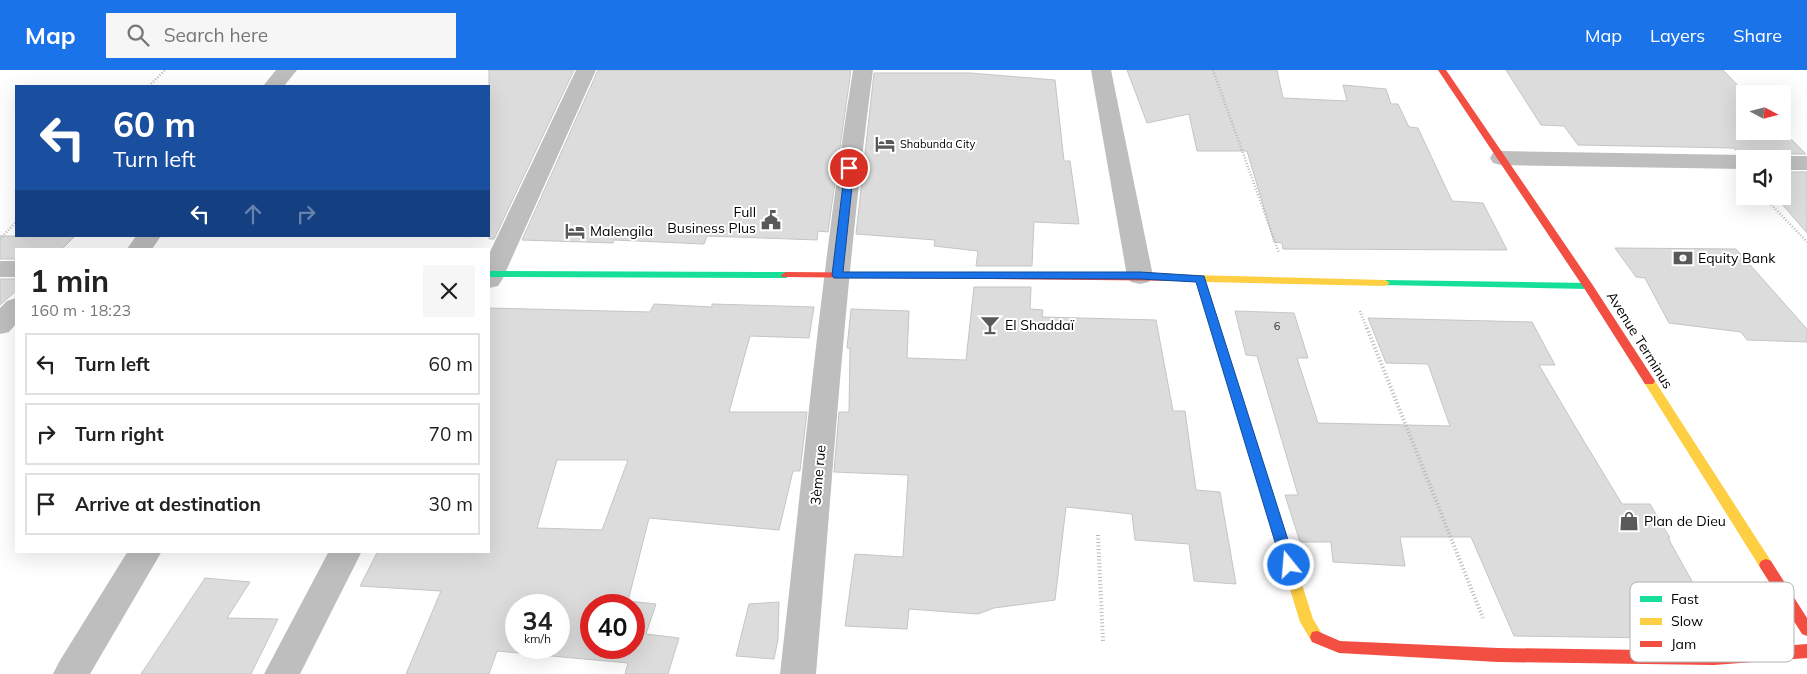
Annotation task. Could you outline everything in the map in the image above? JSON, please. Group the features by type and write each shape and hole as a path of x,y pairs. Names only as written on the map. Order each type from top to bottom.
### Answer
{"street":[{"path":"274,85 287,70"},
{"path":"586,70 490,276 1140,276 1200,279 1588,286"},
{"name":"3ème rue","path":"798,674 837,275 851,152 863,70"},
{"path":"1101,70 1140,276"},
{"name":"Avenue Terminus","path":"1442,70 1588,286 1776,582"},
{"path":"1502,158 1736,162"},
{"path":"1791,163 1807,163"},
{"path":"140,248 148,237"},
{"path":"0,269 15,269"},
{"path":"1200,279 1307,622 1318,637 1339,648 1498,655 1630,657"},
{"path":"0,325 15,308"},
{"path":"71,674 145,553"},
{"path":"282,674 345,553"},
{"name":"Avenue Terminus","path":"1794,610 1807,630"},
{"path":"1794,653 1807,652"}],"path":[{"path":"150,85 165,70"},
{"path":"1213,70 1290,281"},
{"path":"1772,205 1807,242"},
{"path":"0,239 15,223"},
{"path":"1348,282 1498,655"},
{"path":"1098,535 1103,641"}],"building":[{"path":"489,70 574,70 494,239 489,239"},
{"path":"598,70 851,70 828,232 818,231 817,240 707,236 704,244 614,240 613,243 522,240"},
{"path":"1127,70 1277,70 1283,98 1347,101 1343,85 1386,89 1391,104 1398,104 1409,127 1418,128 1452,201 1483,203 1507,250 1283,249 1282,243 1274,242 1247,151 1197,151 1189,114 1147,123"},
{"path":"1506,70 1723,70 1737,85 1736,140 1791,139 1806,154 1791,154 1791,150 1736,150 1734,148 1578,145 1564,126 1541,125"},
{"path":"874,73 970,73 1055,80 1064,161 1070,161 1079,224 1034,222 1032,266 976,266 978,251 934,246 935,240 856,234"},
{"path":"1791,172 1807,172 1807,233 1783,205 1791,205"},
{"path":"0,236 74,237 63,248 15,248 15,259 0,259"},
{"path":"1615,248 1736,249 1807,329 1807,342 1747,340 1741,332 1669,323 1645,278 1636,277"},
{"path":"0,279 15,279 15,292 0,305"},
{"path":"974,287 1031,287 1030,309 1043,310 1042,317 1156,320 1173,411 1185,411 1196,490 1220,492 1236,584 1194,581 1189,544 1135,540 1132,514 1066,507 1055,600 994,608 978,614 909,609 907,629 845,626 855,554 903,557 908,475 834,472 839,412 849,412 850,348 847,348 851,309 909,311 907,358 966,360"},
{"path":"654,304 712,307 712,304 814,307 809,338 750,336 729,412 807,412 800,471 793,471 779,530 649,518 630,594 580,594 580,659 570,658 570,594 505,594 505,652 497,651 489,674 406,674 441,591 360,586 377,553 490,553 490,308 650,312","holes":["557,460 628,460 602,530 537,528"]},
{"path":"1235,311 1294,313 1308,358 1297,358 1318,423 1450,426 1428,364 1386,363 1368,318 1532,322 1555,365 1539,365 1622,504 1650,504 1692,582 1630,582 1630,638 1514,636 1471,537 1400,537 1405,566 1333,562 1331,542 1300,542 1285,495 1298,495 1257,356 1246,355"},
{"path":"205,578 250,582 227,618 278,619 251,674 141,674"},
{"path":"779,602 778,639 774,659 736,656 749,604"},
{"path":"645,603 656,604 646,634 679,638 668,674 625,674 628,663 584,659 645,659"}],"traffic: fast":[{"path":"490,274 786,275"},
{"path":"1385,283 1588,286"}],"traffic: slow":[{"path":"1193,278 1385,283"},
{"path":"1200,279 1307,622 1317,637"},
{"path":"1649,381 1766,565"}],"traffic: jam":[{"path":"1442,70 1588,286 1649,381"},
{"path":"786,275 1193,278"},
{"path":"1766,565 1777,582"},
{"path":"1794,609 1807,630"},
{"path":"1317,637 1339,647 1498,655 1630,657"},
{"path":"1794,652 1807,651"}],"place":[{"name":"Shabunda City","path":"885,144"},
{"name":"Full Business Plus","path":"771,220"},
{"name":"Malengila","path":"575,231"},
{"name":"Equity Bank","path":"1683,258"},
{"name":"El Shaddaï","path":"990,325"},
{"name":"Plan de Dieu","path":"1629,521"}],"route":[{"path":"849,168 837,275 1140,276 1200,279 1289,565"}]}
